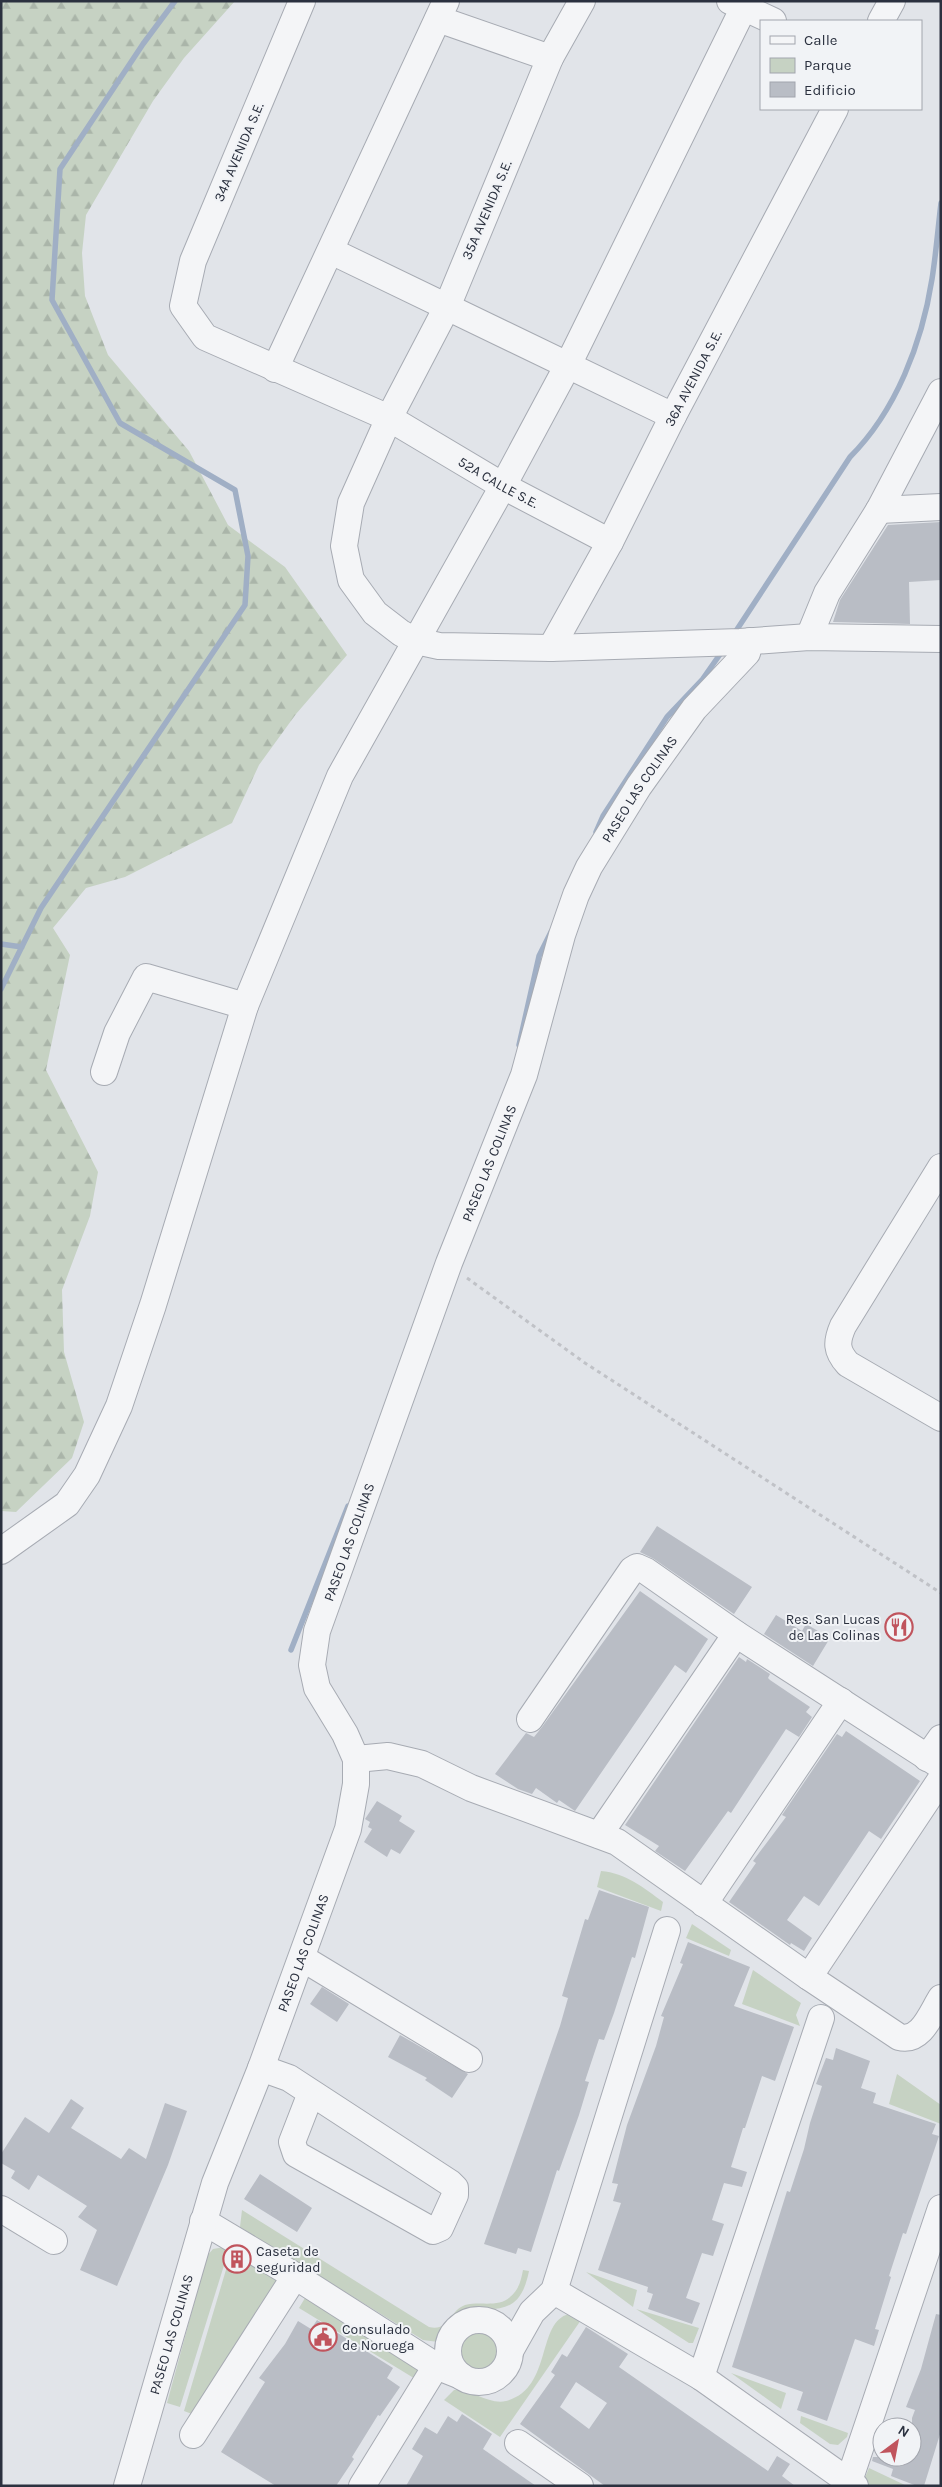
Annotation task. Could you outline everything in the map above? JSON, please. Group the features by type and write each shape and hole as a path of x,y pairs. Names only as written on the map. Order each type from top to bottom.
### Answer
{"street":[{"name":"34A AVENIDA S.E.","path":"183,306 193,261 302,1"},
{"name":"35A AVENIDA S.E.","path":"416,641 375,613 351,580 344,546 351,503 389,418 447,307 550,58 582,1"},
{"path":"882,20 892,1"},
{"path":"1,1551 67,1504 87,1475 119,1406 153,1305 245,1006 340,776 503,486 568,365 737,4 771,20"},
{"path":"276,369 442,10 550,58"},
{"name":"36A AVENIDA S.E.","path":"551,648 610,542 673,416 834,110"},
{"path":"332,251 673,416"},
{"name":"52A CALLE S.E.","path":"183,306 205,336 389,418 503,486 610,542"},
{"path":"810,637 827,593 879,510 941,392"},
{"path":"879,510 941,507"},
{"path":"416,641 439,646 551,648 810,637 941,639"},
{"name":"PASEO LAS COLINAS","path":"127,2486 203,2221 302,1958 348,1829 356,1784 356,1759 345,1734 317,1688 312,1665 317,1631 449,1263 524,1075 562,935 576,894 589,867 639,786 694,709 747,653 745,641"},
{"path":"104,1072 117,1033 146,977 245,1006"},
{"path":"941,1167 934,1196 843,1326 837,1340 839,1354 848,1364 941,1418"},
{"path":"530,1719 632,1570 637,1567 646,1571 736,1634 937,1760 810,1977"},
{"path":"599,1835 736,1634"},
{"path":"704,1904 841,1701"},
{"path":"356,1759 388,1756 422,1764 471,1788 617,1842 704,1904 899,2037 907,2039 914,2037 920,2031 941,1998"},
{"path":"203,2221 295,2276 450,2363 461,2376 479,2382 488,2381 504,2370 510,2351 532,2312 554,2291 667,1930"},
{"path":"302,1958 469,2059"},
{"path":"702,2377 821,2018"},
{"path":"261,2068 289,2078 311,2092 450,2182 455,2188 455,2195 440,2228 433,2231 296,2154 292,2142 311,2092"},
{"path":"554,2291 702,2377 852,2483 937,2236 941,2208"},
{"path":"1,2209 54,2242"},
{"path":"193,2435 295,2276"},
{"path":"362,2486 435,2356 457,2329 473,2321 492,2323 532,2312"},
{"path":"492,2323 505,2335 510,2351"},
{"path":"518,2442 580,2486"}],"path":[{"path":"449,1263 486,1293 585,1363 941,1593"}],"green space":[{"path":"1,1 235,1 184,58 153,101 86,215 82,253 85,296 108,355 189,451 228,525 285,567 347,655 296,714 259,765 232,823 125,877 86,888 53,928 70,955 46,1070 98,1172 90,1216 62,1290 64,1352 84,1422 72,1458 16,1512 1,1511"},
{"path":"601,1871 627,1878 642,1887 663,1902 661,1911 597,1887"},
{"path":"692,1924 731,1950 729,1956 686,1938"},
{"path":"753,1970 801,2003 796,2015 800,2026 742,2004"},
{"path":"897,2074 941,2105 941,2124 889,2104"},
{"path":"242,2210 429,2327 441,2327 455,2312 465,2305 495,2303 506,2300 518,2288 523,2270 529,2271 525,2287 512,2304 460,2315 444,2340 438,2342 423,2340 240,2227"},
{"path":"230,2246 180,2407 167,2403 207,2256 213,2249"},
{"path":"247,2257 281,2277 192,2414 184,2411 228,2263 239,2270"},
{"path":"586,2272 637,2290 633,2307"},
{"path":"305,2298 423,2370 417,2380 299,2308"},
{"path":"636,2309 699,2328 693,2343 689,2343"},
{"path":"569,2314 581,2320 500,2437 444,2400 454,2390 460,2390 500,2402 521,2394 531,2383 538,2370 552,2329 559,2320"},
{"path":"479,2330 491,2334 497,2340 501,2352 497,2364 491,2370 479,2374 467,2370 461,2364 457,2352 461,2340 467,2334"},
{"path":"731,2373 786,2393 781,2409"},
{"path":"801,2416 848,2433 847,2437 838,2445 830,2444 800,2423"},
{"path":"869,2468 907,2486 865,2486 864,2480"}],"building":[{"path":"941,522 941,580 909,582 910,624 833,622 840,600 888,525"},
{"path":"657,1526 752,1587 734,1614 654,1559 640,1552"},
{"path":"640,1591 708,1639 686,1673 675,1665 575,1811 559,1800 557,1803 536,1788 532,1794 518,1789 495,1774 526,1733 534,1737 542,1727"},
{"path":"776,1615 802,1631 806,1624 830,1638 813,1666 764,1634"},
{"path":"739,1657 746,1662 747,1659 770,1674 768,1678 770,1680 810,1707 806,1712 812,1717 799,1737 786,1729 731,1813 728,1811 685,1871 655,1851 659,1846 625,1825"},
{"path":"846,1731 920,1781 881,1839 869,1831 819,1906 804,1896 787,1920 812,1938 804,1951 791,1943 790,1945 729,1902 756,1863 753,1861 786,1817 782,1815 837,1734 842,1737"},
{"path":"377,1801 402,1816 399,1821 415,1831 400,1854 391,1849 387,1857 364,1842 372,1829 368,1827 370,1822 365,1819"},
{"path":"599,1890 649,1907 635,1958 632,1957 604,2040 599,2039 585,2081 589,2082 579,2115 559,2171 557,2170 531,2252 518,2248 516,2254 484,2244 560,2026 568,1998 562,1996 585,1919 588,1920"},
{"path":"688,1942 750,1967 734,2006 794,2027 775,2081 762,2076 745,2128 743,2128 731,2167 747,2172 742,2187 724,2183 712,2220 724,2224 713,2256 702,2253 686,2298 700,2303 692,2324 648,2309 653,2294 647,2292 648,2287 598,2270 621,2203 613,2201 618,2184 612,2183 627,2125 656,2046 664,2017 661,2016 683,1964 680,1963"},
{"path":"322,1987 349,2004 337,2022 310,2004"},
{"path":"400,2035 468,2074 452,2098 425,2080 427,2078 388,2057"},
{"path":"836,2048 870,2061 861,2088 876,2093 873,2103 936,2124 932,2134 939,2136 906,2234 903,2233 889,2276 891,2277 875,2329 879,2330 874,2346 855,2339 827,2421 797,2410 803,2392 732,2367 787,2191 790,2192 804,2149 822,2086 816,2084 826,2058 833,2060"},
{"path":"71,2099 84,2108 71,2128 121,2159 129,2148 146,2159 165,2103 187,2111 168,2165 117,2286 80,2270 97,2230 78,2217 87,2206 38,2175 29,2190 11,2178 15,2171 1,2163 1,2154 25,2117 49,2133"},
{"path":"260,2174 312,2208 297,2232 244,2199"},
{"path":"936,2314 941,2315 941,2431 924,2486 917,2486 891,2476 893,2469 888,2467 922,2467 922,2417 912,2417 915,2410 906,2407 921,2369"},
{"path":"317,2320 393,2368 387,2378 400,2387 380,2416 378,2415 352,2457 354,2459 336,2486 276,2486 221,2452 265,2382 259,2378 285,2344 298,2321 311,2329"},
{"path":"586,2327 628,2354 619,2367 768,2471 777,2456 790,2464 782,2476 795,2486 605,2486 520,2424 555,2375 551,2372 562,2354 567,2357","holes":["576,2382 607,2403 589,2429 560,2407"]},
{"path":"462,2414 492,2434 483,2449 536,2486 406,2486 423,2456 412,2449 425,2427 437,2434 448,2416 457,2422"}],"waterway":[{"path":"1,989 41,908 245,605 248,556 235,490 120,423 52,300 60,169 143,44 175,1"},
{"path":"734,634 850,457 881,419 894,397 914,351 927,303 941,203"},
{"path":"596,832 603,816 667,717 702,680 723,650"},
{"path":"519,1045 539,956 551,932"},
{"path":"1,944 22,947"},
{"path":"291,1650 348,1506"}],"place":[{"name":"Res. San Lucas de Las Colinas","path":"899,1627"},
{"name":"Caseta de seguridad","path":"237,2259"},
{"name":"Consulado de Noruega","path":"323,2337"}]}
